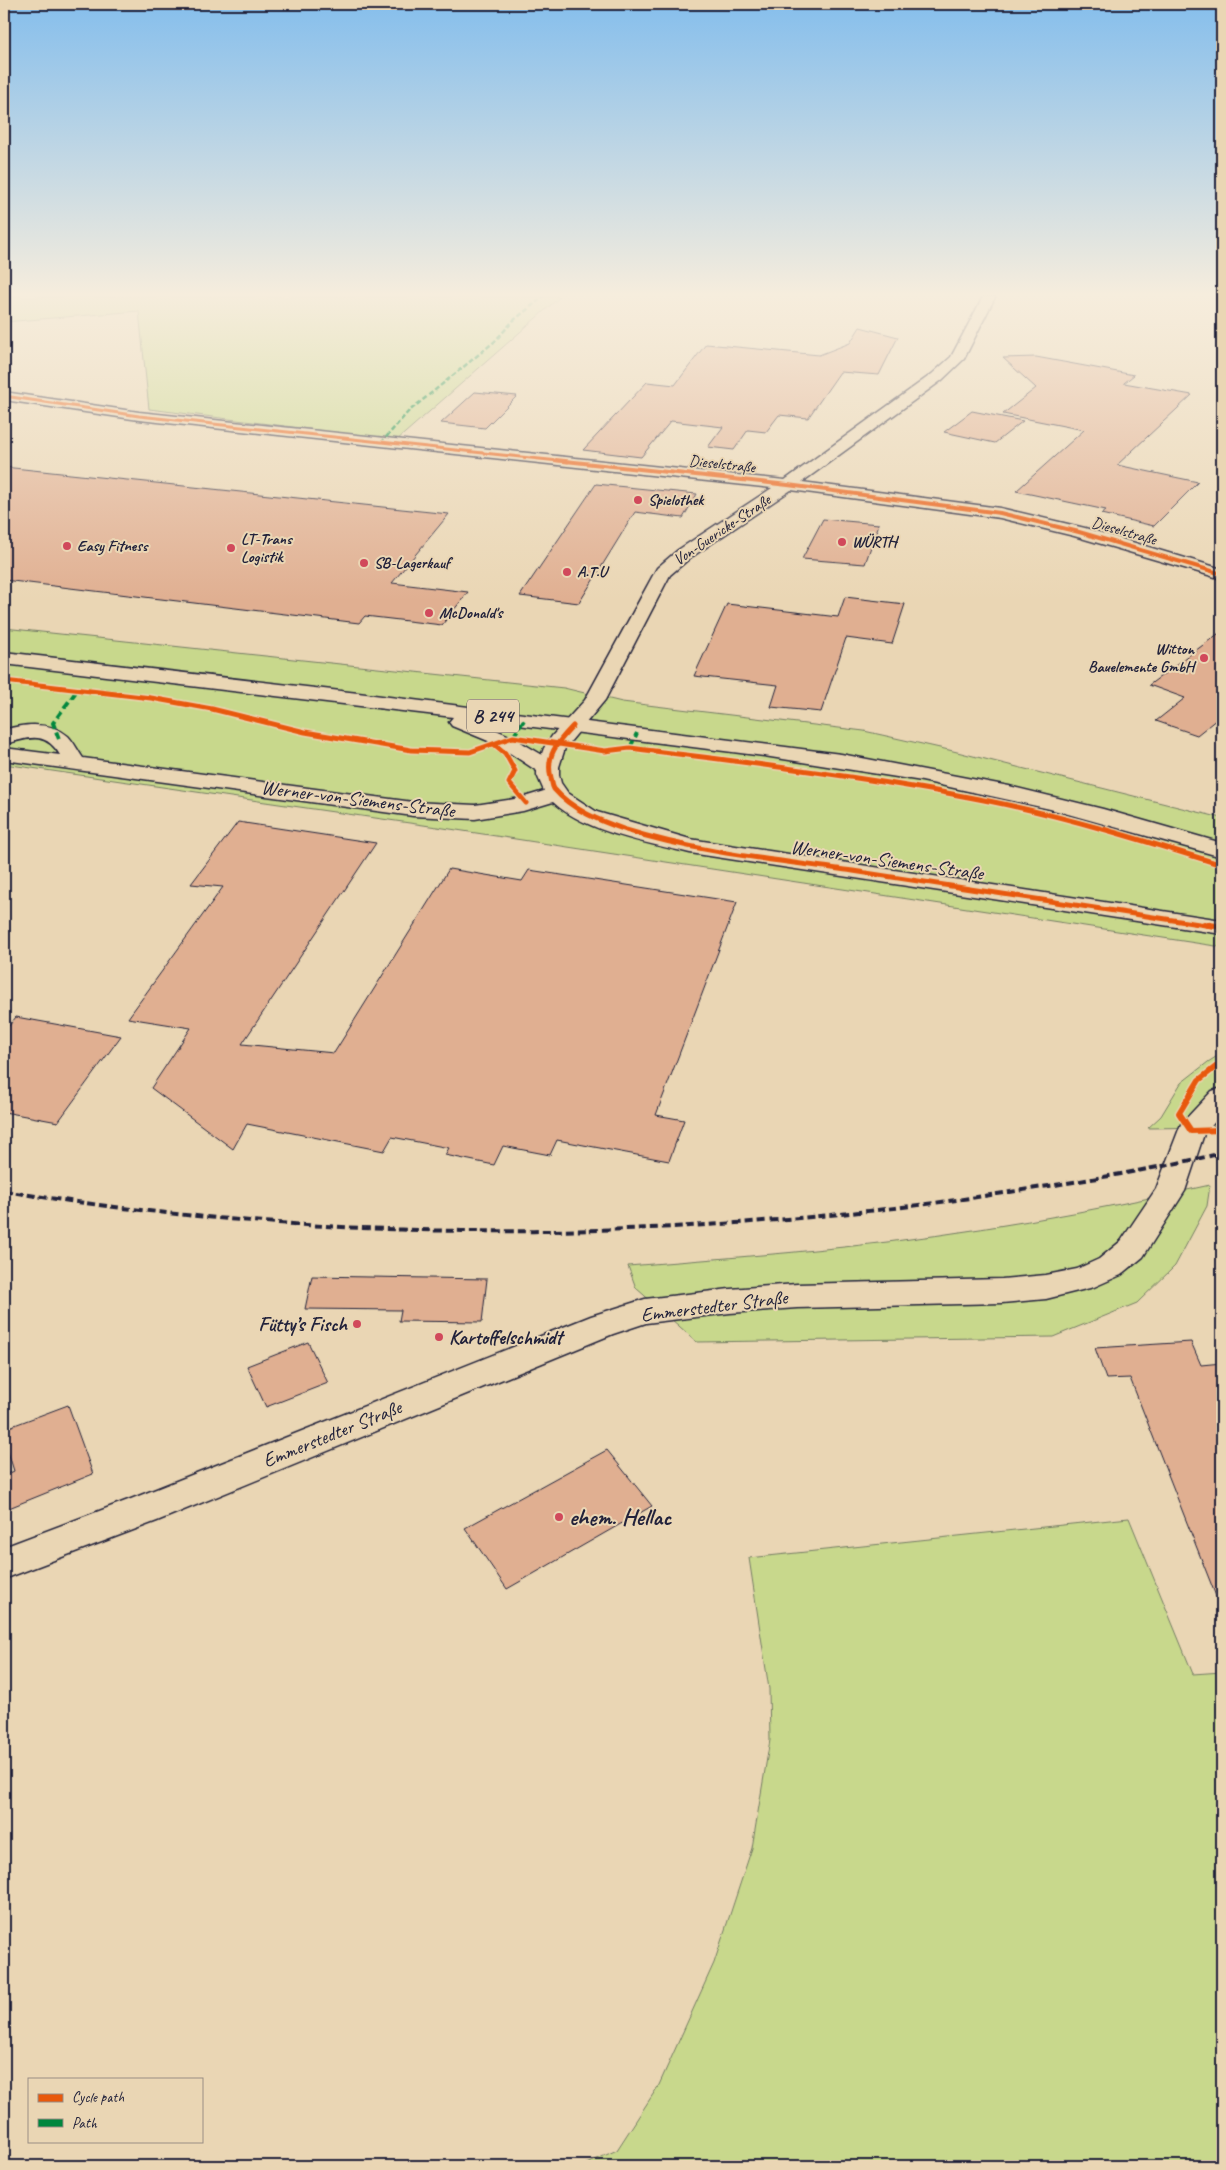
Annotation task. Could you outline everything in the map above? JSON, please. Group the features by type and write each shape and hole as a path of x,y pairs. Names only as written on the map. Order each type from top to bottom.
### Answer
{"street":[{"name":"Dieselstraße","path":"19,398 147,417 788,485 1000,513 1028,518 1222,574"},
{"name":"Von-Guericke-Straße","path":"548,768 557,743 598,695 663,572 684,554 788,485 906,398"},
{"name":"B 244","path":"4,658 413,705 786,753 938,778 1102,816 1222,850"},
{"name":"B 244","path":"413,705 502,739 548,768"},
{"path":"4,738 25,731 46,734 58,739 75,762"},
{"name":"Werner-von-Siemens-Straße","path":"4,754 75,762 413,809 457,812 495,810 558,794 580,812 592,818 656,838 690,846 1222,927"},
{"path":"548,768 549,778 558,794"},
{"name":"Emmerstedter Straße","path":"4,1563 144,1510 602,1325 645,1311 730,1301 797,1296 1002,1291 1046,1286 1082,1279 1110,1267 1132,1249 1170,1191 1191,1131 1222,1096"}],"green space":[{"path":"148,398 445,398 397,440 149,409"},
{"path":"4,628 564,688 622,702 864,731 949,750 1222,818 1222,947 437,827 4,764"},
{"path":"1222,1053 1222,1127 1148,1128 1161,1116 1181,1083"},
{"path":"1210,1185 1207,1206 1175,1266 1137,1303 1053,1337 697,1342 636,1288 628,1266 817,1250 936,1236 1073,1213"},
{"path":"1129,1518 1193,1674 1222,1672 1222,2166 582,2166 617,2150 659,2085 714,1963 752,1848 770,1740 769,1689 749,1558"}],"building":[{"path":"468,398 515,398 485,428 441,423"},
{"path":"632,398 822,398 808,418 779,415 766,432 748,430 734,450 708,447 723,427 671,421 641,457 583,450"},
{"path":"1023,398 1188,398 1117,465 1198,482 1154,526 1101,514 1106,510 1016,491 1084,430 1003,414"},
{"path":"972,411 1023,421 995,443 944,432"},
{"path":"4,467 449,514 392,583 468,592 442,625 365,616 359,623 4,580"},
{"path":"596,484 697,494 683,518 635,512 579,603 520,596"},
{"name":"WÜRTH","path":"823,519 879,524 865,564 802,559"},
{"path":"845,597 905,604 892,644 846,638 821,712 771,707 778,685 694,676 727,604 838,617"},
{"name":"Witton Bauelemente GmbH","path":"1222,631 1222,715 1197,735 1156,721 1185,698 1149,685"},
{"path":"238,822 376,843 242,1044 334,1053 449,869 522,881 529,870 737,902 656,1115 684,1120 669,1161 557,1140 550,1155 503,1146 494,1165 445,1155 449,1148 392,1137 384,1151 247,1124 233,1149 151,1088 191,1028 128,1018 223,887 191,884"},
{"path":"16,1017 121,1036 58,1122 4,1112 4,1032"},
{"path":"312,1276 487,1279 482,1322 399,1321 401,1310 305,1309"},
{"path":"308,1342 328,1383 266,1407 247,1366"},
{"path":"1191,1342 1201,1365 1222,1363 1222,1609 1130,1378 1106,1379 1095,1348"},
{"path":"68,1405 93,1474 4,1510 4,1476 14,1471 4,1439 4,1429"},
{"name":"ehem. Hellac","path":"607,1450 652,1506 507,1589 465,1528"}],"railway":[{"path":"4,1191 129,1209 255,1221 381,1229 507,1231 633,1229 759,1221 885,1209 1090,1179 1169,1165 1222,1153"}],"marked path":[{"path":"381,443 408,412 425,398"},
{"path":"59,739 53,723 78,689"},
{"path":"513,737 524,720"},
{"path":"630,748 637,733"}],"cycle path":[{"path":"19,398 139,416 788,485 1000,513 1079,532 1222,574"},
{"path":"4,681 151,698 212,709 305,732 411,750 470,752 513,737 605,751 630,748 833,775 989,801 1156,844 1222,865"},
{"path":"573,726 557,745 549,761 548,767 553,787 570,804 595,818 626,830 691,846 738,854 1222,927"},
{"path":"494,744 505,753 515,771 509,783 526,803"},
{"path":"1222,1062 1199,1080 1179,1113 1191,1131 1222,1130"}],"place":[{"name":"Spielothek","path":"638,500"},
{"name":"WÜRTH","path":"842,542"},
{"name":"Easy Fitness","path":"67,546"},
{"name":"LT-Trans Logistik","path":"231,548"},
{"name":"SB-Lagerkauf","path":"364,563"},
{"name":"A.T.U","path":"567,572"},
{"name":"McDonald's","path":"429,613"},
{"name":"Witton Bauelemente GmbH","path":"1204,658"},
{"name":"Fütty’s Fisch","path":"357,1324"},
{"name":"Kartoffelschmidt","path":"439,1337"},
{"name":"ehem. Hellac","path":"559,1517"}]}
